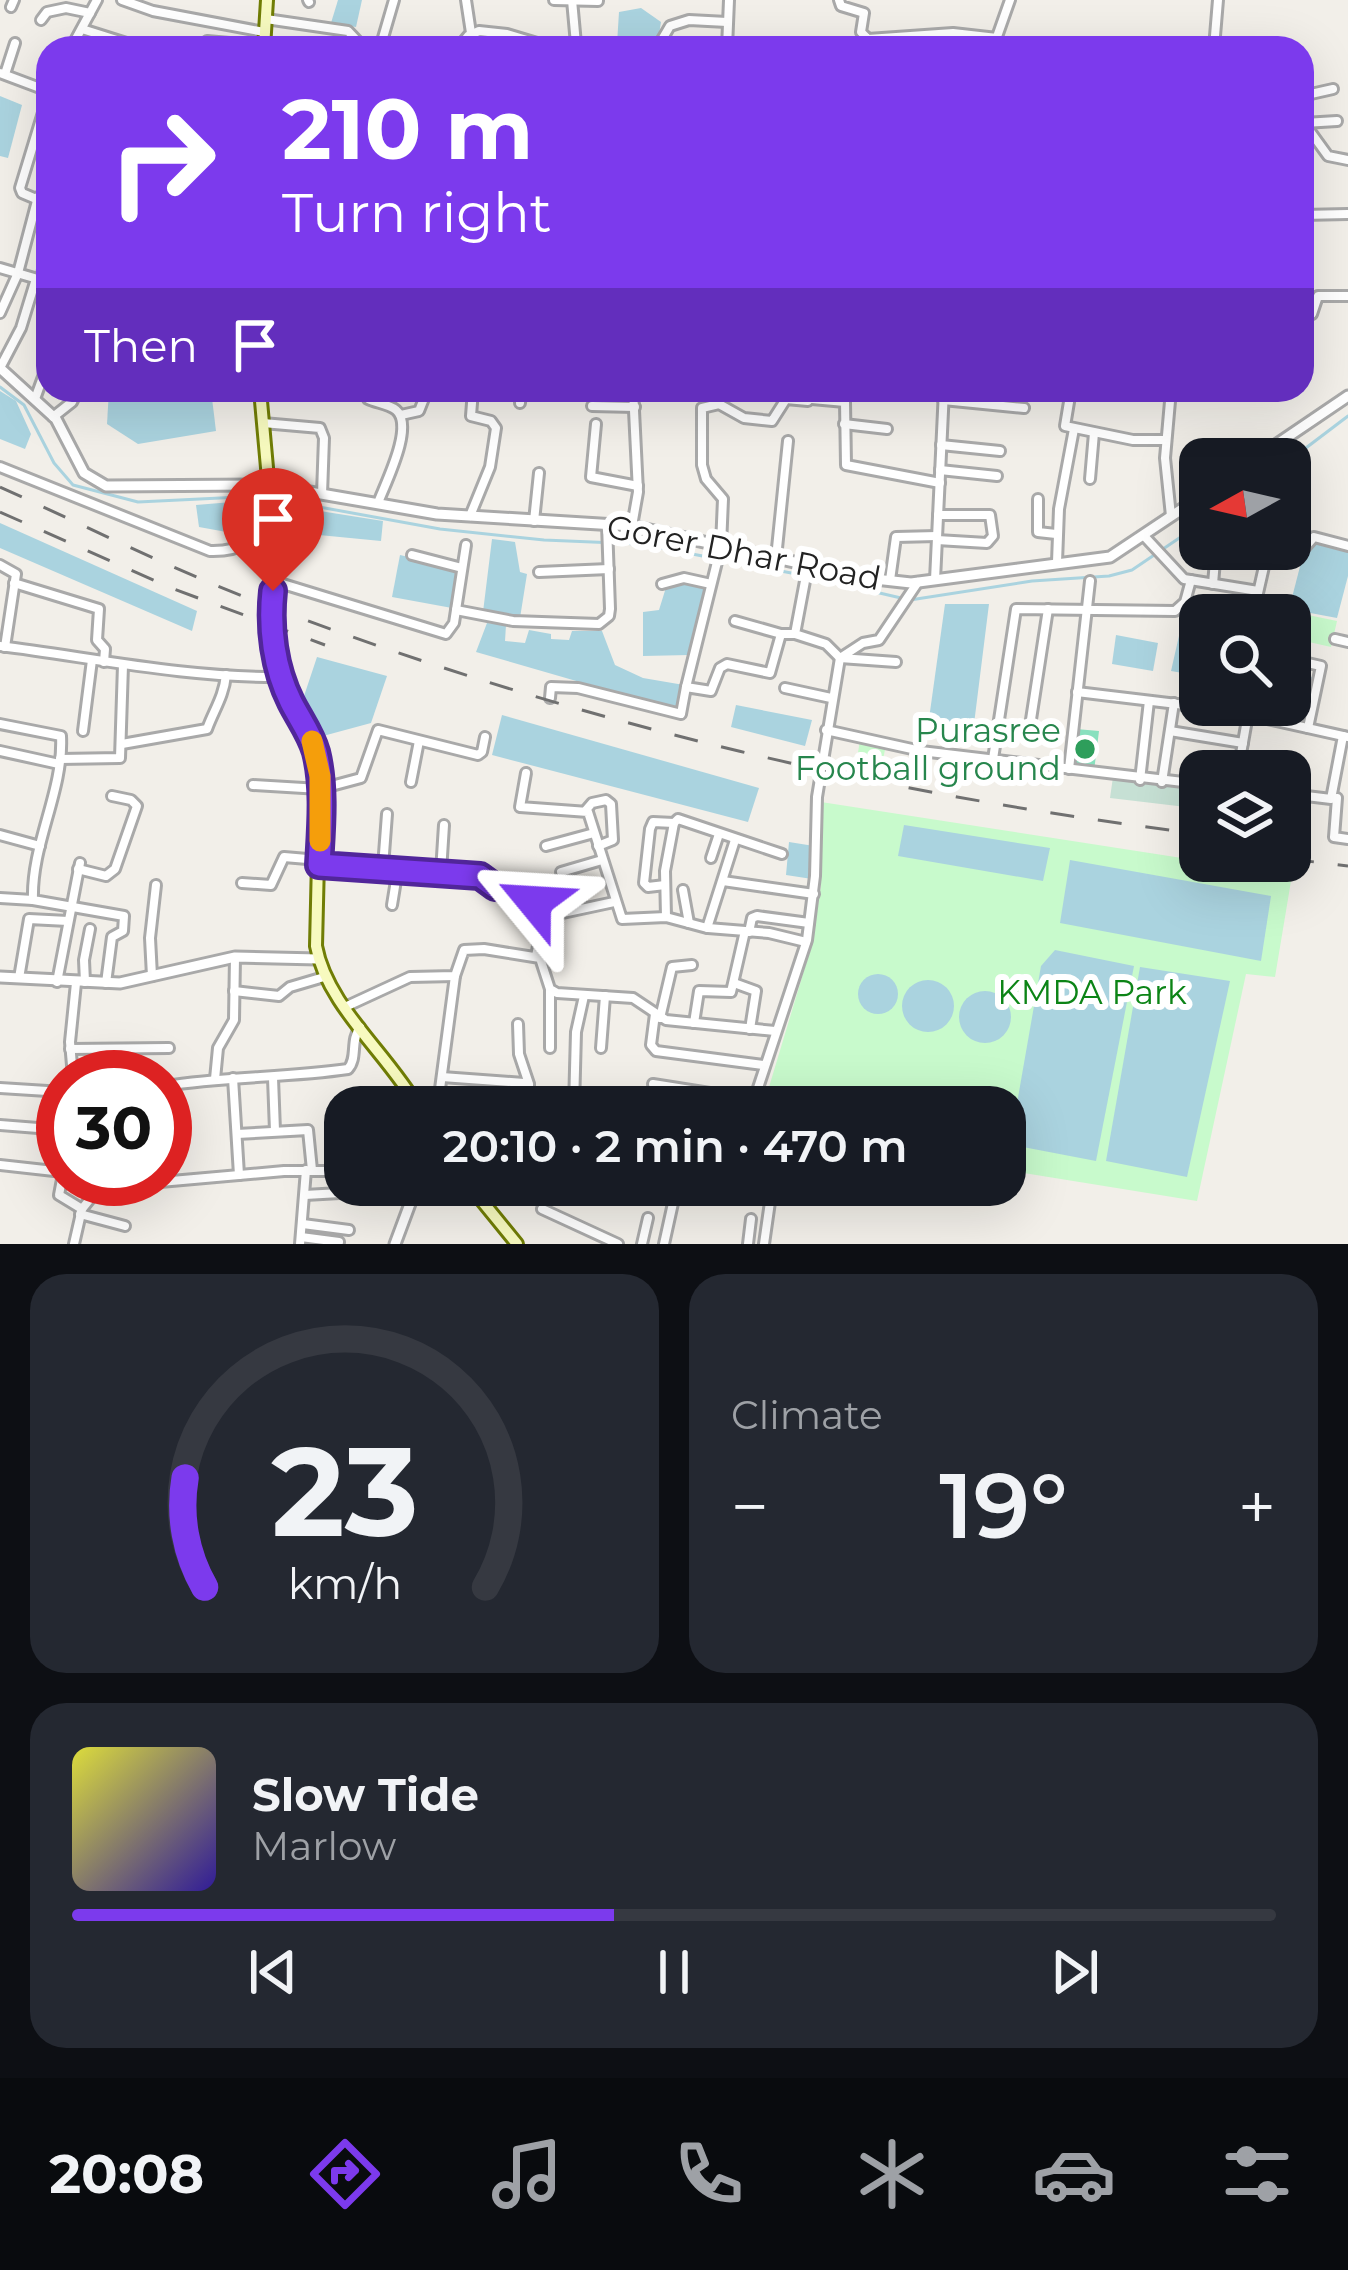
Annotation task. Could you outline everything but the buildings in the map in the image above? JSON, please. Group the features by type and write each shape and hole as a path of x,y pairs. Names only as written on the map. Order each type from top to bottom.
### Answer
{"main road":[{"path":"264,36 267,0"},
{"path":"261,402 270,497 271,616 288,698 315,747 320,789 318,959 345,1007 407,1086"},
{"path":"485,1206 514,1243"}],"street":[{"path":"78,36 97,0"},
{"path":"122,0 179,16 352,36"},
{"path":"177,0 179,16"},
{"path":"384,36 394,0"},
{"path":"466,0 471,33"},
{"path":"554,0 598,1"},
{"path":"573,0 575,36"},
{"path":"727,36 729,0"},
{"path":"839,0 841,6 864,13 859,36"},
{"path":"997,36 1010,0"},
{"path":"1215,36 1218,0"},
{"path":"41,20 46,12 60,8 90,13"},
{"path":"664,36 670,26 688,20 727,22"},
{"path":"82,28 98,36"},
{"path":"468,36 513,36"},
{"path":"15,43 3,74 36,88"},
{"path":"1314,93 1333,89"},
{"path":"1314,122 1337,121"},
{"path":"36,134 20,188 36,196"},
{"path":"1314,138 1324,152 1348,160"},
{"path":"0,313 18,273 36,205"},
{"path":"1314,215 1348,214"},
{"path":"0,268 36,278"},
{"path":"0,368 36,294"},
{"path":"1314,308 1318,296 1348,296"},
{"name":"Gorer Dhar Road","path":"0,368 35,399"},
{"path":"1286,438 1348,396"},
{"name":"Gorer Dhar Road","path":"38,402 53,417 77,465 106,486 270,497 322,494 470,516 632,526 719,554 776,557 807,572 915,586 1110,557 1149,542 1179,510"},
{"path":"53,417 72,402"},
{"path":"374,402 400,415 419,411 423,402"},
{"path":"470,516 490,467 496,428 491,421 471,416 472,402"},
{"path":"632,526 638,486 634,402"},
{"path":"550,698 550,687 578,688 678,715 683,711 719,554 723,499 703,473 702,408 719,404 734,415 767,422 778,417 787,402"},
{"path":"843,402 844,460 850,467 940,483"},
{"path":"935,580 944,402"},
{"path":"987,402 1024,408"},
{"path":"1069,402 1064,424 1075,429 1133,440 1166,440"},
{"path":"1170,402 1166,489 1171,516"},
{"path":"592,406 635,407"},
{"path":"378,503 399,448 400,415"},
{"path":"263,423 320,428 324,438 322,494"},
{"path":"596,424 591,477 638,486"},
{"path":"844,424 887,429"},
{"path":"1057,562 1056,534 1075,429"},
{"path":"1090,479 1094,433"},
{"path":"776,557 788,441"},
{"path":"941,445 1000,451"},
{"path":"0,467 210,551 231,552 256,538 270,497"},
{"path":"940,470 998,476"},
{"path":"534,520 539,473"},
{"path":"1038,500 1038,532 1056,534"},
{"path":"890,580 896,537 987,542 993,536 990,515 938,514"},
{"path":"456,610 507,620 599,624 609,616 607,524"},
{"path":"1311,541 1315,537 1348,546"},
{"path":"1149,542 1179,576 1258,591"},
{"path":"273,581 446,634 452,628 466,545"},
{"path":"412,555 462,568"},
{"path":"0,565 14,572 2,646 104,662 282,677"},
{"path":"539,572 609,568"},
{"path":"1214,584 1215,570"},
{"path":"1257,594 1263,570"},
{"path":"795,634 807,572"},
{"path":"662,584 684,578 711,584"},
{"path":"993,759 1013,613 1022,608 1175,611 1185,602 1191,580"},
{"path":"1069,769 1090,581"},
{"path":"14,584 99,609 97,640 106,649 104,662"},
{"path":"758,1086 806,942 814,894 817,797 840,658 863,643 879,640 915,586"},
{"path":"1028,739 1048,609"},
{"path":"735,621 826,644 840,658 896,662"},
{"path":"686,687 711,691 723,665 770,673 782,634"},
{"path":"1335,639 1348,642"},
{"path":"83,731 92,660"},
{"path":"0,751 59,761 115,760 122,754 123,664"},
{"path":"1311,664 1321,666 1311,714"},
{"path":"122,744 207,729 224,696 226,675"},
{"path":"785,688 831,698"},
{"path":"1077,692 1179,704"},
{"path":"1140,780 1149,701"},
{"path":"1162,782 1174,704"},
{"path":"0,724 58,733 62,740 33,900"},
{"path":"1242,750 1246,726"},
{"path":"1299,726 1346,734 1334,797 1334,837 1348,839"},
{"path":"253,785 320,789 361,778 378,730 478,755 485,737"},
{"path":"826,730 921,751 1179,783"},
{"path":"1170,731 1243,742"},
{"path":"411,782 419,741"},
{"path":"526,772 520,807 586,810 594,802 611,804 613,840 598,846"},
{"path":"1311,795 1348,799"},
{"path":"57,982 79,866 106,876 115,869 137,806 112,796"},
{"path":"586,810 622,919 666,917 707,928 806,942"},
{"path":"383,867 387,814"},
{"path":"665,885 648,887 644,883 651,824 674,824 681,819 782,854"},
{"path":"666,917 665,885 674,824"},
{"path":"441,872 444,825"},
{"path":"546,846 594,833"},
{"path":"711,858 719,834"},
{"path":"0,836 40,846"},
{"path":"707,928 735,840"},
{"path":"242,883 271,885 284,857 486,877 495,887 518,888 539,908 542,920 536,956 550,989 550,1048"},
{"path":"561,872 602,860"},
{"path":"392,905 398,868"},
{"path":"723,881 814,894"},
{"path":"152,978 150,938 156,885"},
{"path":"683,890 689,923"},
{"path":"0,898 125,918 123,931 112,938 106,983"},
{"path":"542,920 614,902"},
{"path":"694,1023 699,991 730,993 754,916 809,923"},
{"path":"19,978 28,919 68,921"},
{"path":"90,929 70,1049 169,1048"},
{"path":"440,1086 455,976 464,950 536,956"},
{"path":"0,976 106,983 152,978 235,957 318,959"},
{"path":"215,1079 218,1048 233,1020 235,957"},
{"path":"692,965 672,967 651,1045 656,1051 763,1065"},
{"path":"345,1007 410,976 455,976"},
{"path":"234,991 279,996 290,987 324,977"},
{"path":"734,983 756,991 750,1029"},
{"path":"550,989 640,1000 658,1016 694,1023 776,1031"},
{"path":"575,1086 576,1032 584,996"},
{"path":"601,1048 605,996"},
{"path":"442,1078 529,1085 519,1054 518,1024"},
{"path":"192,1082 348,1069 353,1061 352,1038 361,1026"},
{"path":"233,1078 239,1175"},
{"path":"273,1078 275,1131"},
{"path":"653,1084 666,1086"},
{"path":"0,1088 36,1090"},
{"path":"0,1125 36,1128"},
{"path":"238,1134 309,1131 300,1241 339,1242"},
{"path":"0,1165 36,1170"},
{"path":"192,1179 324,1170"},
{"path":"305,1195 324,1193"},
{"path":"74,1206 125,1226"},
{"path":"74,1244 85,1206"},
{"path":"395,1244 409,1206"},
{"path":"664,1244 673,1206"},
{"path":"764,1244 769,1206"},
{"path":"542,1209 618,1244"},
{"path":"642,1244 648,1218"},
{"path":"748,1244 751,1219"},
{"path":"302,1224 349,1230"}],"green space":[{"path":"1311,616 1337,621 1331,647 1311,642"},
{"name":"Purasree Football ground","path":"1076,729 1099,731 1094,771 1071,767"},
{"path":"860,740 886,745 881,769 856,765"},
{"path":"1113,777 1179,784 1179,806 1110,798"},
{"name":"KMDA Park","path":"821,802 1179,857 1179,882 1291,882 1275,977 1246,974 1197,1201 1026,1173 1026,1086 769,1086 812,944 821,885"}],"water":[{"path":"338,0 362,0 356,27 331,23"},
{"path":"641,8 661,22 659,36 618,36 619,12"},
{"path":"0,96 22,105 8,158 0,156"},
{"path":"0,391 16,401 31,434 25,449 0,439"},
{"path":"108,402 212,402 216,431 138,444 107,424"},
{"path":"257,500 257,518 243,535 199,527 196,505"},
{"path":"301,508 383,521 381,541 288,532 288,522 301,519"},
{"path":"0,523 197,611 192,631 0,548"},
{"path":"492,539 515,542 520,572 527,574 520,618 483,612"},
{"path":"1311,542 1348,548 1348,576 1337,618 1311,613 1311,594 1293,594 1299,570 1311,570"},
{"path":"400,555 459,569 452,608 392,597"},
{"path":"668,581 706,588 689,655 643,656 643,612 659,610"},
{"path":"945,604 989,604 973,732 928,726"},
{"path":"487,623 506,625 505,641 525,643 529,630 569,640 572,631 602,631 615,665 643,678 684,685 680,711 476,652"},
{"path":"1116,635 1158,643 1153,671 1112,664"},
{"path":"1179,636 1179,672 1171,671"},
{"path":"317,657 387,676 371,723 323,736 303,699"},
{"path":"736,705 812,720 805,746 731,727"},
{"path":"502,715 759,788 748,822 492,755"},
{"path":"904,825 1050,848 1043,881 898,856"},
{"path":"789,842 814,846 812,879 786,875"},
{"path":"1070,860 1271,896 1261,961 1060,923"},
{"path":"1055,950 1134,966 1096,1161 1026,1148 1026,1086 1020,1086 1041,966"},
{"path":"1140,967 1230,981 1187,1177 1106,1161"},
{"path":"878,974 892,980 898,994 892,1008 878,1014 864,1008 858,994 864,980"},
{"path":"928,980 947,987 954,1006 947,1025 928,1032 909,1025 902,1006 909,987"},
{"path":"985,991 1003,999 1011,1017 1003,1035 985,1043 967,1035 959,1017 967,999"}],"waterway":[{"path":"0,387 24,405 54,463 73,485 138,502 259,496 440,529 640,544 713,558"},
{"path":"1311,444 1348,416"},
{"path":"910,600 1032,581 1109,576 1132,570 1179,538"},
{"path":"723,560 802,575"},
{"path":"811,577 901,598"}],"railway":[{"path":"0,487 266,605 380,647 610,718 843,775 1179,831"},
{"path":"0,512 171,588 325,645"},
{"path":"1311,862 1348,866"}],"slow traffic":[{"path":"312,741 320,776 320,841"}],"place":[{"name":"Purasree Football ground","path":"1085,749"}],"route":[{"path":"273,591 272,634 278,660 288,698 315,747 320,776 319,865 480,876 495,887 518,888 534,902"}]}
